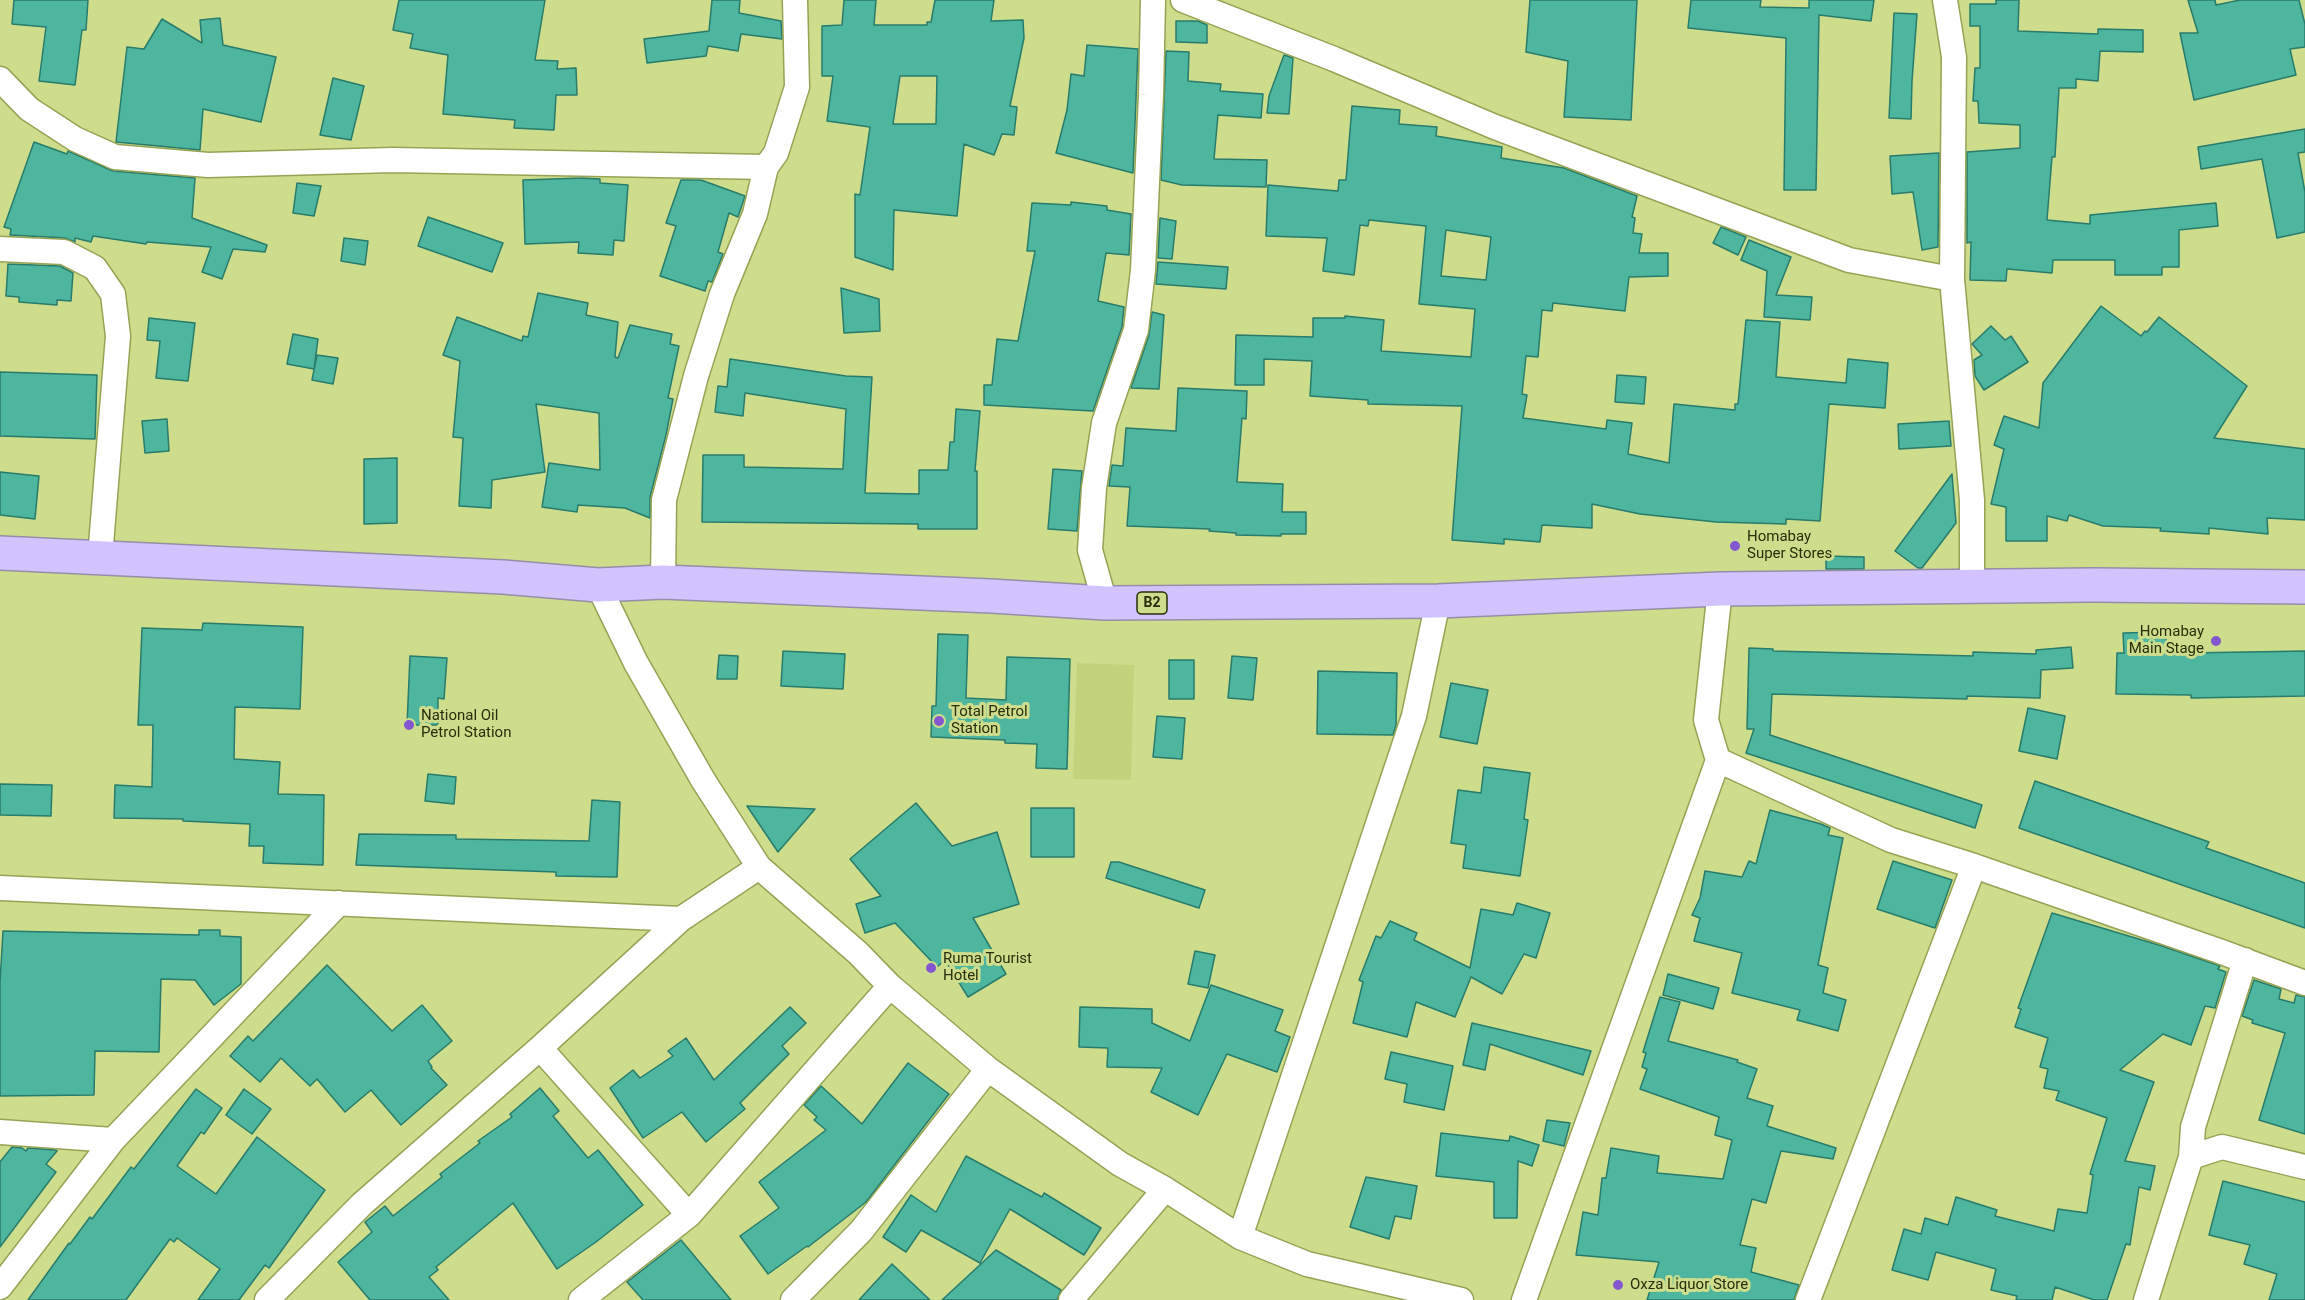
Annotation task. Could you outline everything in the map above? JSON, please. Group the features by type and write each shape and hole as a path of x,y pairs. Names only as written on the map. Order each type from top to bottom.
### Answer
{"highway":[{"name":"B2","path":"0,553 503,577 598,585 663,582 980,595 1105,603 1438,601 1720,589 2092,585 2305,587"}],"street":[{"path":"663,582 664,500 696,376 722,294 755,214 766,167 776,153 797,87 795,0"},
{"path":"1105,603 1090,550 1094,488 1104,423 1136,330 1143,270 1153,0"},
{"path":"1183,0 1334,59 1495,127 1849,260 1952,279"},
{"path":"1944,0 1954,57 1952,279 1972,500 1972,588"},
{"path":"0,79 29,109 75,139 115,157 208,165 393,160 766,167"},
{"path":"0,249 64,252 95,268 112,294 118,336 100,557"},
{"path":"598,585 636,663 703,780 759,867 858,953 890,986 988,1069 1120,1164 1165,1189 1240,1237 1307,1264 1461,1300"},
{"path":"1524,1300 1718,760 1706,720 1720,589"},
{"path":"1240,1237 1414,716 1438,601"},
{"path":"1718,760 1892,840 1974,866 2305,983"},
{"path":"1808,1300 1974,866"},
{"path":"267,1300 362,1204 540,1048 681,919 759,867"},
{"path":"0,888 681,919"},
{"path":"0,1287 113,1140 339,903"},
{"path":"2146,1300 2191,1157 2193,1126 2245,960"},
{"path":"581,1300 689,1215 890,986"},
{"path":"540,1048 689,1215"},
{"path":"794,1300 861,1232 988,1069"},
{"path":"0,1132 113,1140"},
{"path":"2191,1157 2222,1147 2305,1167"},
{"path":"1071,1300 1165,1189"}],"shaded area":[{"path":"1077,663 1134,665 1131,780 1073,779"}],"building":[{"path":"14,0 88,0 86,30 82,30 75,85 39,81 46,27 12,24"},
{"path":"399,0 545,0 535,60 558,61 557,69 576,68 577,95 556,95 554,130 514,128 515,120 443,114 448,55 410,48 413,34 393,30"},
{"path":"712,0 740,0 739,13 781,21 782,39 741,34 738,51 708,46 706,56 647,63 644,39 709,31"},
{"path":"844,0 876,0 874,25 927,25 927,22 931,22 935,0 994,0 991,21 1023,20 1024,38 1010,106 1017,107 1014,135 1002,134 994,155 964,144 957,216 894,210 893,270 855,257 855,194 860,195 870,127 827,121 833,76 822,76 822,26 842,25","holes":["900,76 937,76 936,124 893,124"]},
{"path":"1530,0 1637,0 1631,120 1564,117 1568,61 1526,52"},
{"path":"1691,0 1761,0 1760,7 1809,8 1809,0 1874,0 1871,21 1819,15 1816,190 1784,190 1786,38 1688,28"},
{"path":"1996,0 2019,0 2018,31 2098,34 2098,29 2143,30 2143,52 2100,51 2098,81 2076,79 2076,88 2059,88 2055,157 2052,157 2047,220 2090,224 2090,215 2216,203 2218,226 2179,230 2179,267 2162,267 2162,275 2115,275 2115,260 2053,260 2052,273 2007,269 2006,281 1970,280 1971,242 1967,243 1967,152 2020,148 2020,125 1979,123 1978,101 1973,101 1975,68 1980,68 1980,26 1970,26 1970,4 1996,4"},
{"path":"2188,0 2215,0 2216,5 2240,0 2299,0 2305,24 2305,47 2290,49 2296,75 2194,100 2180,33 2198,33"},
{"path":"1894,13 1917,14 1911,119 1889,118"},
{"path":"220,18 223,45 276,57 261,122 203,109 200,150 116,142 127,47 144,49 162,19 202,43 200,20"},
{"path":"1176,21 1198,21 1207,25 1207,43 1176,42"},
{"path":"1087,45 1138,49 1133,173 1056,153 1067,110 1071,74 1084,76"},
{"path":"1166,51 1189,52 1188,81 1221,84 1220,91 1263,94 1261,118 1218,115 1214,159 1267,160 1266,187 1182,185 1161,180"},
{"path":"1284,55 1293,58 1289,114 1267,113 1269,96"},
{"path":"333,78 364,86 351,140 320,135"},
{"path":"1352,106 1400,110 1399,124 1437,127 1436,136 1502,147 1501,158 1564,168 1637,196 1632,217 1635,218 1633,233 1642,234 1639,253 1668,253 1668,276 1629,277 1625,311 1553,303 1552,311 1542,310 1538,357 1526,356 1522,394 1527,395 1523,418 1606,429 1607,420 1632,423 1628,454 1669,463 1674,404 1735,410 1735,404 1738,404 1746,320 1780,322 1776,377 1846,383 1848,359 1888,363 1885,408 1829,404 1820,521 1786,519 1786,524 1716,522 1640,514 1592,504 1592,528 1542,525 1540,542 1504,539 1504,544 1452,540 1462,406 1368,404 1368,400 1310,396 1312,361 1264,359 1264,385 1235,385 1236,335 1313,337 1313,318 1345,318 1345,316 1384,320 1381,351 1471,357 1475,309 1419,304 1426,226 1369,220 1368,226 1360,225 1354,275 1323,271 1327,238 1266,236 1268,185 1338,191 1339,180 1346,180","holes":["1446,230 1491,237 1486,280 1441,276"]},
{"path":"2305,129 2305,152 2298,153 2305,192 2305,232 2277,238 2262,159 2201,169 2198,147"},
{"path":"34,142 67,154 68,151 113,171 195,178 192,218 267,245 265,252 233,249 222,279 202,272 211,247 147,242 146,244 93,236 91,242 75,238 75,242 65,238 10,235 11,229 4,227"},
{"path":"1939,153 1938,247 1922,250 1913,192 1892,194 1890,156"},
{"path":"600,179 600,183 628,185 624,241 614,240 613,255 578,253 579,242 525,244 523,180"},
{"path":"681,180 701,180 745,196 738,217 729,213 718,252 723,254 712,282 708,281 705,291 660,276 676,226 666,223"},
{"path":"297,183 321,186 314,216 293,213"},
{"path":"1071,202 1107,206 1107,210 1131,214 1129,255 1106,253 1098,301 1124,307 1122,327 1093,411 984,405 984,385 992,385 997,339 1018,341 1035,251 1027,251 1032,203 1071,205"},
{"path":"428,217 503,243 492,272 418,246"},
{"path":"1160,218 1176,221 1172,259 1158,258"},
{"path":"1721,227 1746,237 1738,255 1713,243"},
{"path":"344,238 368,241 365,265 341,261"},
{"path":"1749,240 1791,257 1776,295 1812,297 1810,320 1764,317 1767,271 1741,260"},
{"path":"1158,262 1228,267 1226,289 1156,284"},
{"path":"8,264 60,266 73,273 71,301 57,300 57,305 19,302 19,297 6,296"},
{"path":"841,288 879,299 880,331 844,333"},
{"path":"538,293 588,303 586,315 618,322 615,357 618,358 630,325 672,334 670,344 679,346 668,398 673,399 650,497 650,518 625,508 578,505 577,512 542,507 549,463 600,470 599,413 536,404 545,472 492,480 491,508 459,506 463,438 453,437 460,361 443,355 457,317 522,341 523,336 528,337"},
{"path":"2101,306 2141,336 2159,317 2247,386 2214,438 2305,449 2305,520 2267,518 2268,534 2209,528 2209,534 2160,531 2161,528 2103,526 2069,515 2067,521 2047,516 2047,541 2006,541 2006,507 1991,504 2004,449 1994,445 2004,416 2039,428 2043,383"},
{"path":"1152,312 1164,315 1159,389 1131,388 1149,335"},
{"path":"149,318 195,323 188,381 156,378 160,341 147,340"},
{"path":"1991,326 2005,340 2011,336 2028,362 1984,390 1975,376 1974,360 1982,355 1972,344"},
{"path":"293,334 318,339 314,369 287,364"},
{"path":"317,355 338,358 333,384 312,380"},
{"path":"730,359 846,376 872,377 865,493 919,494 919,470 948,470 950,442 954,442 956,409 980,411 975,471 977,471 977,529 918,529 918,524 702,522 703,455 744,455 744,467 843,469 846,409 745,393 743,416 715,412 718,386 727,387"},
{"path":"0,372 97,375 95,439 0,436"},
{"path":"1617,375 1646,377 1644,404 1615,402"},
{"path":"1178,388 1247,391 1246,419 1242,418 1237,482 1283,484 1282,512 1306,512 1306,534 1236,535 1236,533 1209,531 1210,529 1127,526 1130,487 1109,486 1112,465 1123,466 1126,428 1176,431"},
{"path":"167,419 169,451 145,453 142,421"},
{"path":"1949,421 1951,446 1899,449 1898,424"},
{"path":"397,458 397,523 364,524 364,459"},
{"path":"1053,469 1082,471 1077,531 1048,529"},
{"path":"0,472 39,476 35,519 0,515"},
{"path":"1952,474 1956,523 1922,568 1918,568 1895,551"},
{"path":"1826,556 1864,557 1864,569 1826,569"},
{"path":"203,623 303,627 300,709 235,707 234,759 280,762 278,794 324,795 323,865 263,863 264,846 249,846 250,824 183,821 183,819 114,818 115,785 152,787 153,725 138,725 142,628 202,630"},
{"path":"2166,632 2166,645 2187,646 2187,653 2305,651 2305,696 2191,698 2191,695 2116,694 2117,653 2124,653 2123,633"},
{"path":"938,634 968,635 966,698 1006,700 1007,657 1070,659 1067,769 1036,768 1037,744 1005,743 1005,740 931,737 932,706 936,706"},
{"path":"2071,647 2073,668 2041,670 2040,698 1967,696 1967,699 1772,694 1770,735 1982,805 1975,828 1746,753 1754,729 1747,729 1749,648 1773,649 1773,651 1973,656 1973,652 2036,654 2036,650"},
{"path":"783,651 845,654 843,689 781,686"},
{"path":"719,655 738,656 737,679 717,679"},
{"path":"410,656 447,658 444,699 438,698 438,725 407,725"},
{"path":"1232,656 1257,658 1253,700 1228,698"},
{"path":"1169,660 1194,660 1194,699 1169,699"},
{"path":"1318,671 1397,673 1396,725 1393,735 1317,734"},
{"path":"1451,683 1488,690 1477,744 1440,737"},
{"path":"2028,708 2065,716 2057,759 2019,751"},
{"path":"1157,716 1185,718 1182,759 1153,757"},
{"path":"1484,767 1530,773 1524,819 1528,820 1520,876 1463,868 1466,845 1451,843 1458,790 1481,793"},
{"path":"428,774 456,777 454,804 425,801"},
{"path":"2035,781 2209,842 2206,848 2305,883 2305,928 2019,828"},
{"path":"0,784 52,785 51,816 0,815"},
{"path":"592,800 620,802 617,877 556,876 556,872 356,865 359,834 456,835 456,839 589,841"},
{"path":"916,803 952,846 997,832 1019,904 973,918 1006,974 968,997 945,960 937,967 895,923 865,933 856,904 881,896 850,859"},
{"path":"747,806 815,809 778,852"},
{"path":"1031,808 1074,808 1074,857 1031,857"},
{"path":"1770,810 1821,824 1830,828 1828,835 1843,838 1818,965 1828,968 1823,993 1846,1000 1838,1031 1797,1020 1800,1010 1732,993 1742,953 1694,941 1700,918 1692,915 1700,898 1705,871 1742,877 1749,861 1756,864"},
{"path":"1893,861 1952,880 1935,928 1877,909"},
{"path":"1111,862 1119,862 1205,890 1199,908 1106,878"},
{"path":"1517,903 1550,913 1536,958 1524,954 1502,994 1471,977 1455,1017 1416,1002 1407,1037 1353,1023 1363,982 1359,980 1376,936 1381,938 1390,921 1417,933 1414,940 1470,968 1481,909 1513,915"},
{"path":"2052,913 2162,946 2220,966 2218,969 2226,972 2215,1008 2205,1006 2191,1045 2163,1034 2120,1070 2154,1082 2125,1161 2155,1166 2150,1190 2139,1187 2130,1245 2126,1244 2107,1300 2094,1300 2055,1287 2052,1300 2016,1300 2017,1296 1991,1290 1996,1269 1936,1252 1928,1280 1892,1270 1904,1229 1921,1234 1925,1218 1948,1225 1956,1197 1997,1210 1995,1216 2054,1231 2058,1209 2087,1213 2093,1175 2090,1174 2107,1118 2056,1100 2059,1091 2044,1088 2048,1069 2040,1067 2048,1038 2015,1027 2021,1009 2018,1008"},
{"path":"199,930 220,930 220,936 241,937 241,984 214,1005 195,980 161,979 159,1052 95,1051 94,1095 0,1096 0,982 3,931 199,935"},
{"path":"1195,951 1215,955 1208,988 1188,984"},
{"path":"327,965 392,1031 422,1005 452,1041 428,1061 431,1068 447,1085 401,1125 371,1090 345,1112 317,1079 310,1086 281,1058 260,1082 230,1056 248,1036 253,1041"},
{"path":"1668,974 1719,988 1713,1009 1663,995"},
{"path":"2254,980 2281,989 2279,999 2294,1003 2296,995 2305,997 2305,1134 2259,1120 2285,1033 2252,1023 2253,1020 2242,1016"},
{"path":"1211,985 1283,1010 1275,1031 1290,1037 1277,1072 1227,1054 1198,1115 1151,1092 1162,1068 1107,1067 1108,1048 1079,1047 1080,1007 1152,1009 1152,1023 1190,1041"},
{"path":"1660,997 1680,1002 1668,1041 1738,1060 1737,1062 1757,1069 1747,1098 1773,1106 1767,1126 1836,1148 1833,1159 1781,1151 1766,1203 1752,1199 1740,1245 1756,1248 1751,1272 1799,1285 1794,1300 1647,1300 1659,1262 1576,1255 1583,1212 1598,1215 1602,1178 1606,1178 1611,1148 1659,1156 1657,1173 1723,1179 1732,1140 1715,1135 1719,1117 1640,1089 1647,1069 1642,1067 1646,1053 1643,1052"},
{"path":"790,1007 806,1023 782,1046 789,1054 740,1103 745,1109 706,1142 682,1112 643,1138 610,1088 633,1070 640,1078 673,1056 668,1051 686,1038 714,1080"},
{"path":"1472,1023 1591,1051 1583,1075 1490,1044 1485,1070 1463,1065"},
{"path":"1391,1052 1453,1066 1444,1110 1404,1102 1407,1084 1385,1079"},
{"path":"908,1063 949,1094 866,1202 808,1247 768,1274 740,1236 779,1208 759,1182 826,1130 814,1120 817,1117 804,1105 821,1086 862,1124"},
{"path":"540,1088 559,1111 553,1116 588,1158 598,1150 643,1205 557,1269 513,1203 436,1267 438,1270 429,1277 449,1300 370,1300 338,1262 372,1232 365,1222 385,1206 393,1216 442,1177 440,1174 480,1143 478,1141 512,1117 510,1114"},
{"path":"196,1089 222,1108 204,1134 201,1132 177,1166 216,1194 257,1137 325,1190 269,1268 265,1265 239,1300 198,1300 220,1269 177,1238 174,1242 170,1239 126,1300 28,1300 69,1243 90,1217 92,1219 131,1167 134,1169"},
{"path":"244,1089 271,1109 252,1134 226,1115"},
{"path":"1547,1120 1570,1123 1564,1146 1543,1141"},
{"path":"1441,1133 1509,1141 1510,1136 1539,1145 1532,1166 1518,1161 1517,1218 1494,1218 1494,1182 1436,1176"},
{"path":"12,1147 26,1151 28,1148 57,1151 46,1164 56,1172 0,1247 0,1162"},
{"path":"966,1156 1042,1197 1044,1193 1101,1228 1084,1255 1010,1209 980,1263 921,1230 906,1252 883,1237 911,1195 936,1212"},
{"path":"1366,1177 1417,1186 1411,1219 1395,1216 1389,1239 1350,1227"},
{"path":"2223,1181 2305,1202 2305,1300 2269,1300 2277,1274 2244,1264 2250,1245 2209,1235"},
{"path":"681,1240 731,1300 643,1300 627,1282"},
{"path":"996,1250 1061,1290 1057,1300 942,1300"},
{"path":"892,1264 930,1300 859,1300"}],"place":[{"name":"Homabay Super Stores","path":"1735,546"},
{"name":"Homabay Main Stage","path":"2216,641"},
{"name":"Total Petrol Station","path":"939,721"},
{"name":"National Oil Petrol Station","path":"409,725"},
{"name":"Ruma Tourist Hotel","path":"931,968"},
{"name":"Oxza Liquor Store","path":"1618,1285"}]}
